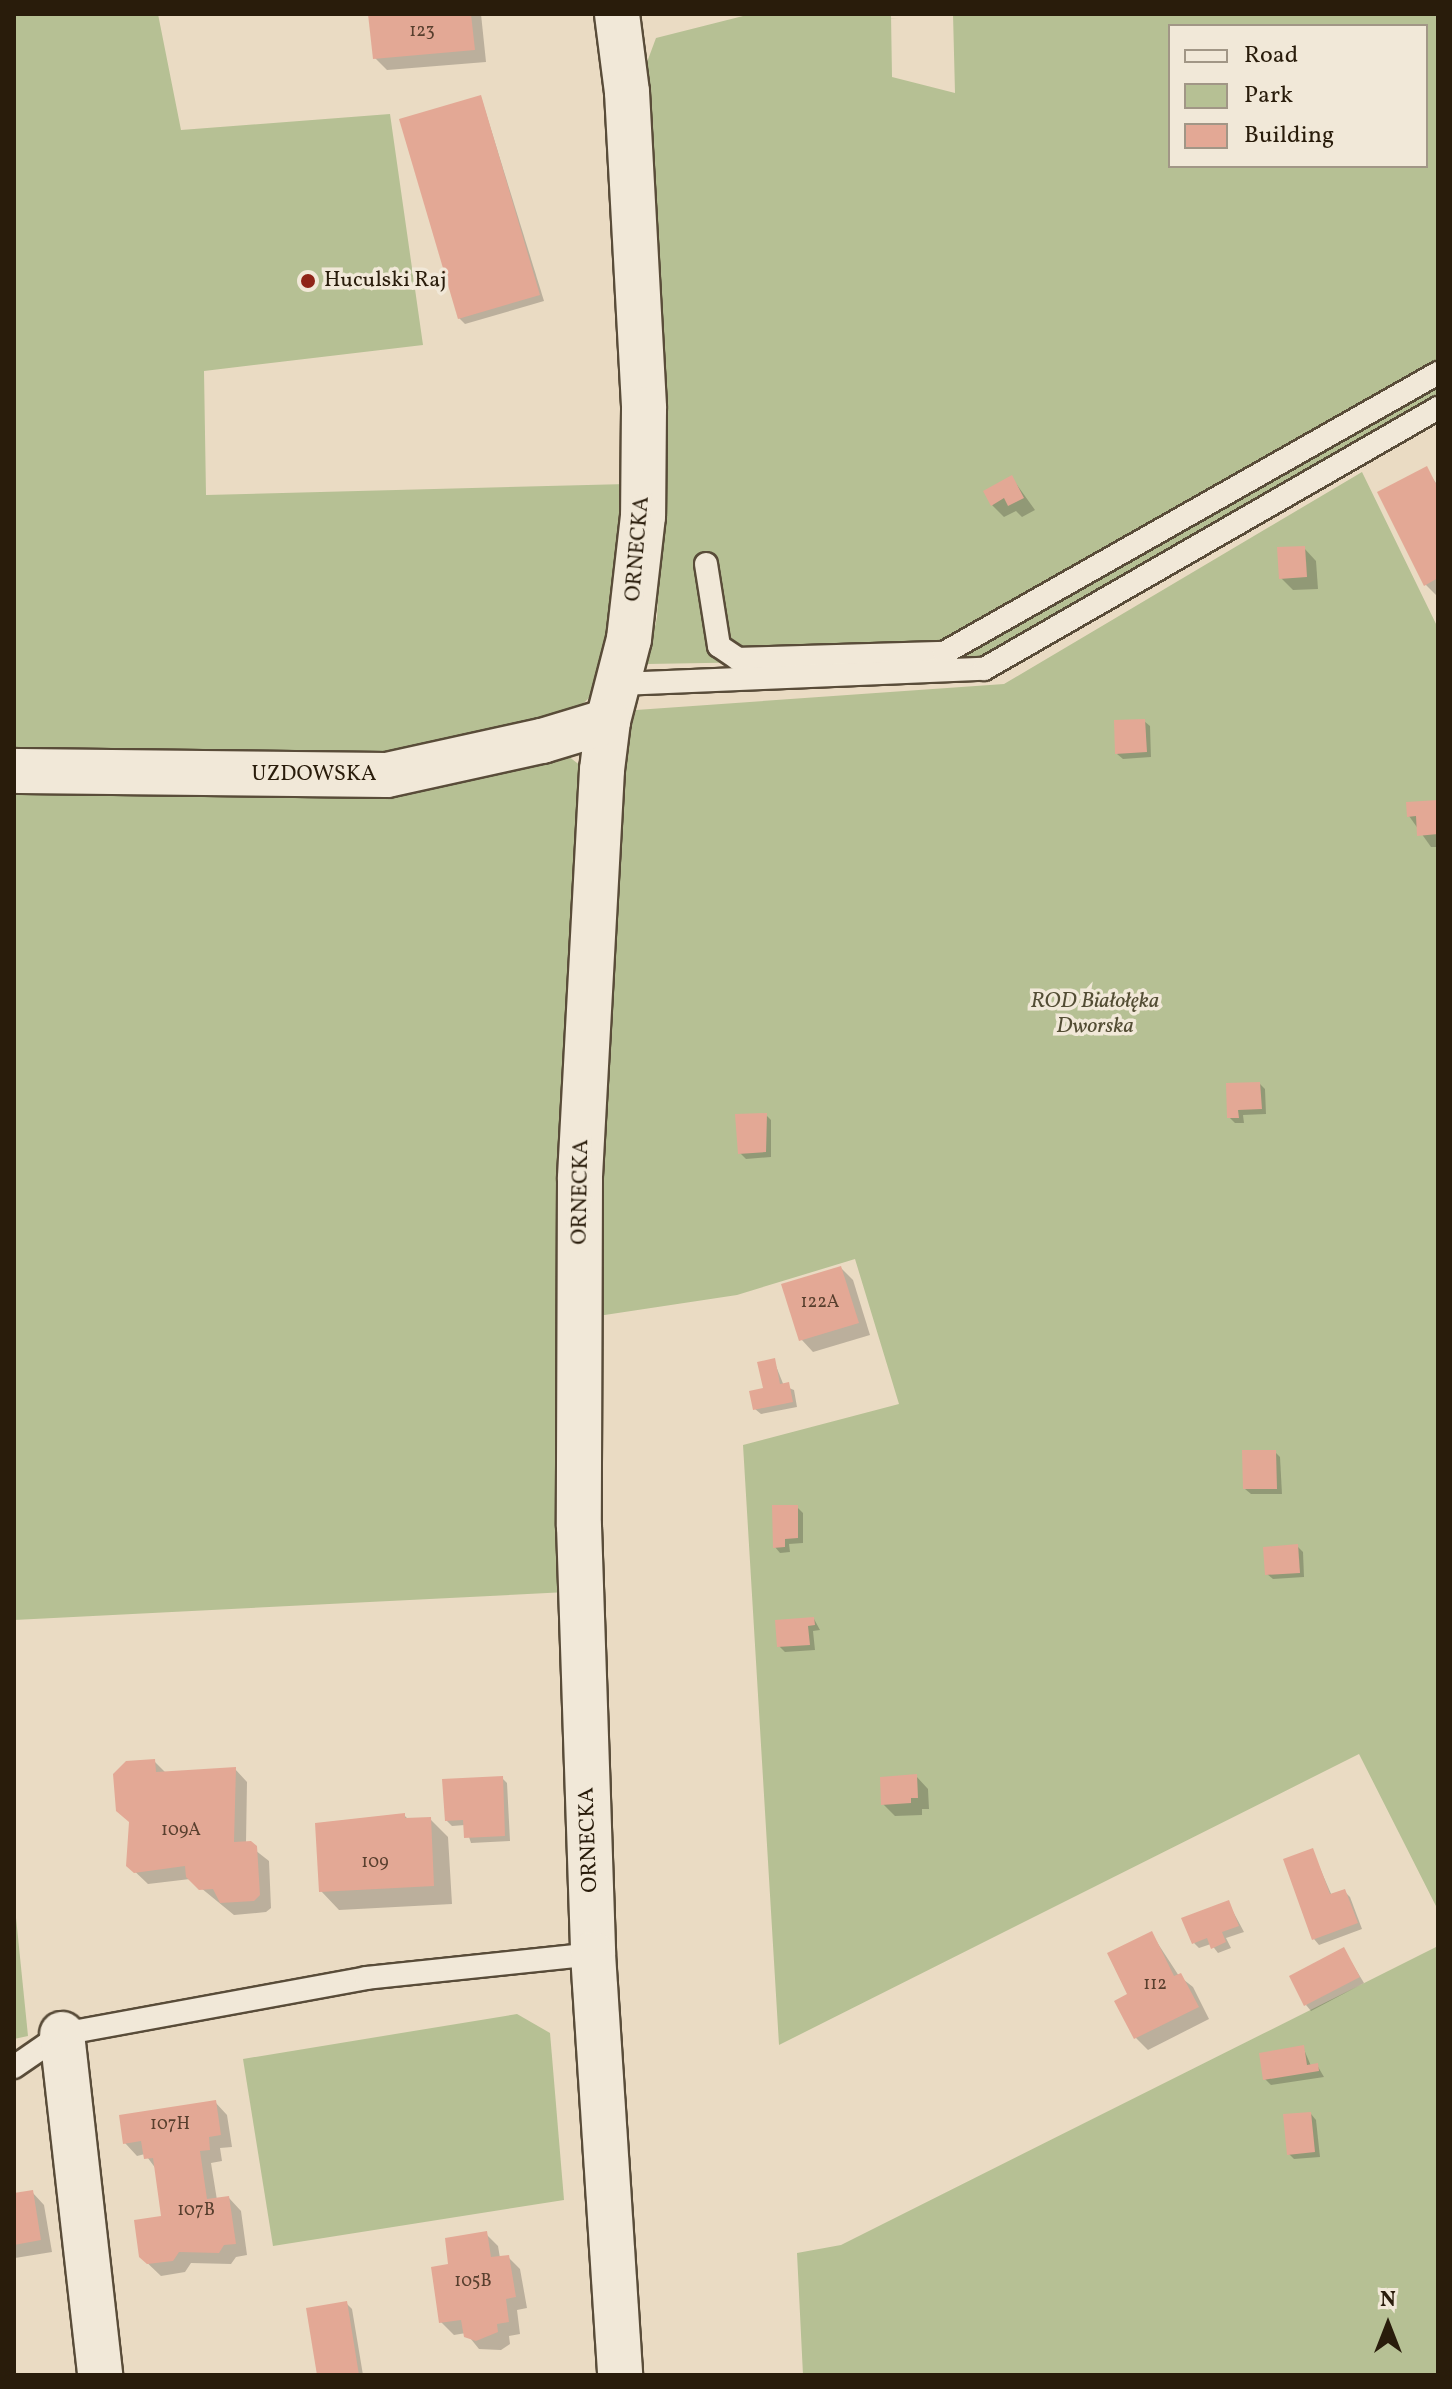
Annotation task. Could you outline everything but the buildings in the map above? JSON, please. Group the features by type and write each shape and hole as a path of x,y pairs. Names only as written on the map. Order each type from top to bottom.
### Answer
{"street":[{"name":"ORNECKA","path":"618,14 627,92 644,409 643,516 632,624 613,702 580,1179 579,1526 593,1954 620,2375"},
{"name":"UZDOWSKA","path":"14,771 387,775 542,741 613,702"},
{"path":"62,2034 100,2375"}],"lane":[{"path":"706,564 719,646 738,659 944,653 1438,373"},
{"path":"613,702 984,669 1438,408"},
{"path":"14,2067 62,2034 366,1978 593,1954"}],"green space":[{"path":"14,14 158,14 181,130 390,114 423,345 204,371 206,495 627,484 603,683 565,723 439,752 220,762 14,758"},
{"path":"751,14 891,14 892,77 955,93 953,14 1438,14 1438,393 980,658 647,664 657,617 664,472 637,89 656,38"},
{"name":"ROD Białołęka Dworska","path":"1362,472 1438,628 1438,1910 1359,1754 779,2045 743,1445 899,1404 855,1259 737,1295 598,1316 618,776 636,710 1004,684"},
{"path":"563,752 586,770 567,1592 14,1620 14,787 348,798"},
{"path":"14,1898 28,2036 14,2039"},
{"path":"1438,1946 1438,2375 803,2375 797,2253 841,2245"},
{"path":"517,2014 550,2033 564,2200 273,2246 243,2059"}],"place":[{"name":"Huculski Raj","path":"308,281"}]}
